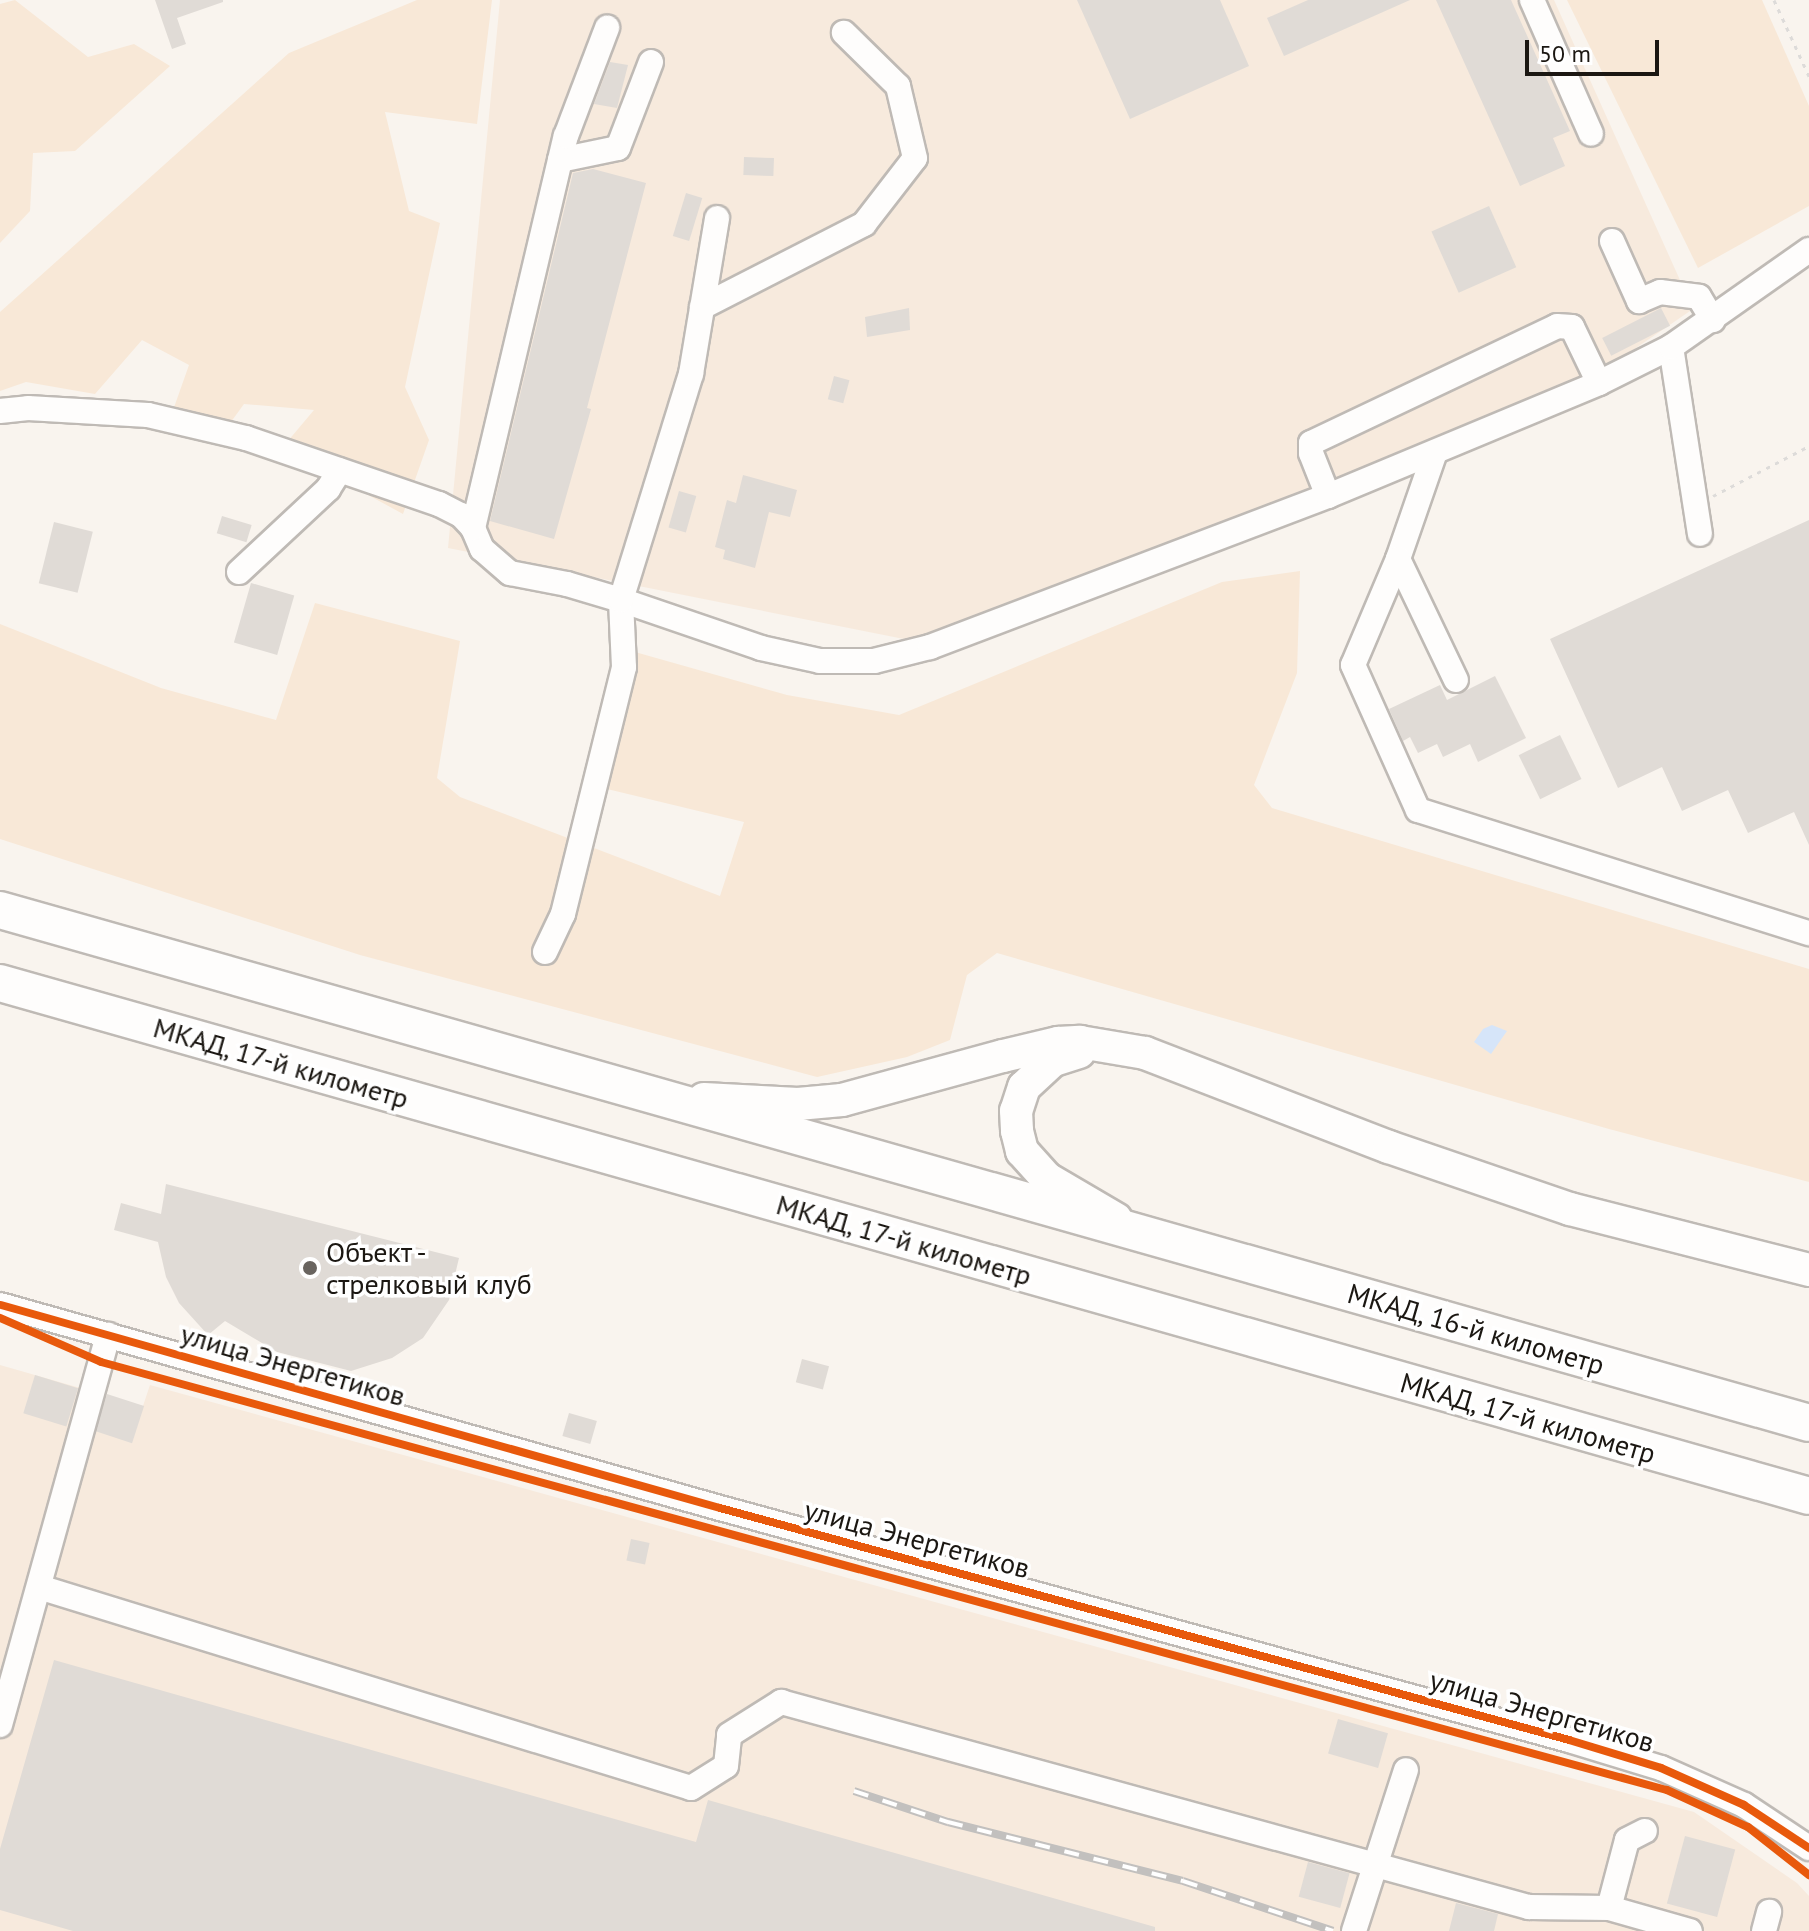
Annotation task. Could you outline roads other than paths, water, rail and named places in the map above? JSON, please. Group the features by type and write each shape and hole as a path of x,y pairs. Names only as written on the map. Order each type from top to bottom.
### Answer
{"highway":[{"path":"0,910 1142,1235"},
{"name":"МКАД, 17-й километр","path":"0,983 1809,1496"},
{"name":"МКАД, 16-й километр","path":"1142,1235 1809,1423"}],"main road":[{"path":"641,1093 747,1103 842,1100 1058,1043 1107,1047 1145,1053 1389,1147 1570,1209 1809,1270"},
{"path":"1107,1047 1073,1053 1052,1061 1036,1073 1024,1087 1016,1111 1017,1131 1022,1151 1046,1178 1142,1235"}],"street":[{"path":"1532,0 1591,134"},
{"path":"473,528 560,160 607,28"},
{"path":"702,307 864,224 915,158 898,86 844,33"},
{"path":"560,160 618,148 651,62"},
{"path":"545,952 563,914 624,667 621,600 691,374 717,218"},
{"path":"1612,241 1639,301 1660,292 1699,297 1713,320"},
{"path":"0,411 28,408 148,415 246,438 439,504 461,515 473,528 482,549 510,573 621,600 761,648 820,661 874,661 930,647 1328,496 1599,383 1671,347 1809,250"},
{"path":"1328,496 1311,453 1311,443 1557,326 1572,327 1599,383"},
{"path":"1671,347 1700,534"},
{"path":"1435,452 1398,559 1353,665 1418,810 1809,933"},
{"path":"239,572 328,489 340,470"},
{"path":"1398,559 1456,680"},
{"name":"улица Энергетиков","path":"0,1305 1569,1740 1661,1768 1744,1805 1809,1848"},
{"path":"0,1726 108,1335"},
{"path":"39,1587 691,1788 726,1766 729,1735 781,1702 1529,1907 1609,1908 1690,1931"},
{"path":"1354,1931 1406,1770"},
{"path":"1609,1908 1627,1840 1645,1831"}],"water":[{"path":"1492,1025 1507,1031 1491,1054 1474,1042 1483,1029"}],"railway":[{"path":"854,1791 948,1822 1183,1881 1333,1931"}],"place":[{"name":"Объект - стрелковый клуб","path":"310,1268"}]}
